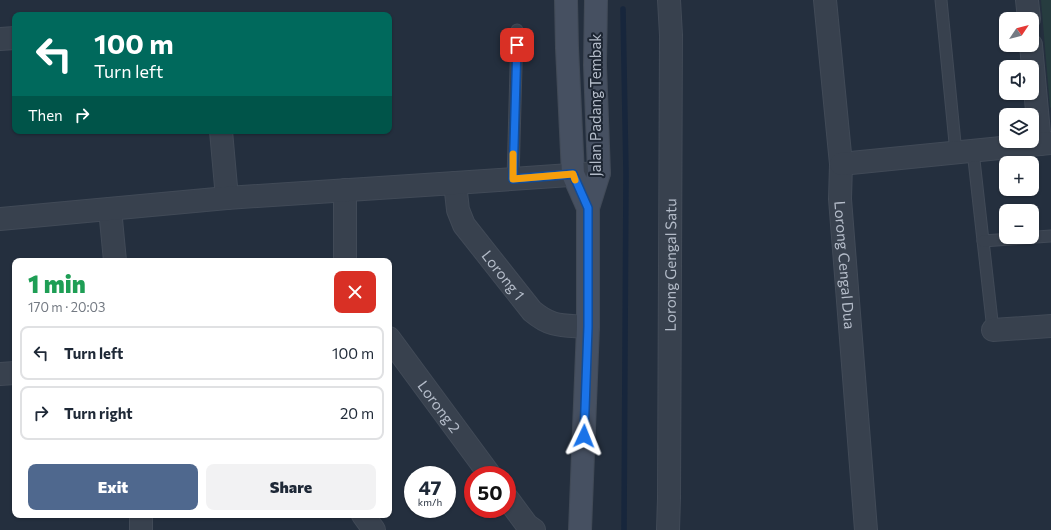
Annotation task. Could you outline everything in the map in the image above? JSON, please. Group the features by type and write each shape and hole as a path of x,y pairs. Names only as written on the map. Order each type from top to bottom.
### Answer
{"main road":[{"name":"Jalan Padang Tembak","path":"566,0 573,174 588,208"},
{"name":"Jalan Padang Tembak","path":"580,530 588,327 588,208 599,172 595,65 596,0"}],"street":[{"name":"Lorong Gengal Satu","path":"668,530 671,35 669,0"},
{"name":"Lorong Cengal Dua","path":"825,0 841,164 840,199 866,530"},
{"path":"1027,0 1028,12"},
{"path":"0,39 12,38"},
{"path":"841,164 1046,144 1032,52"},
{"path":"221,134 228,198"},
{"path":"0,219 228,198 599,172"},
{"name":"Lorong 1","path":"455,183 458,210 464,225 532,311 543,321 556,325 588,327"},
{"path":"345,190 345,258"},
{"path":"110,209 115,258"},
{"path":"993,330 1051,326"},
{"name":"Lorong 2","path":"392,342 483,466"},
{"path":"0,374 12,373"},
{"path":"516,510 527,525 534,530"},
{"path":"141,518 141,530"},
{"path":"365,518 374,530"}],"lane":[{"path":"941,0 964,152 983,241 993,330"},
{"path":"513,179 517,30"},
{"path":"983,241 1051,236"}],"green space":[{"path":"1041,0 1051,0 1051,108 1050,107"}],"waterway":[{"path":"623,9 626,174 624,530"}],"slow traffic":[{"path":"513,154 513,179 573,174 575,180"}],"route":[{"path":"517,45 513,179 573,174 588,208 588,327 584,436"}]}
